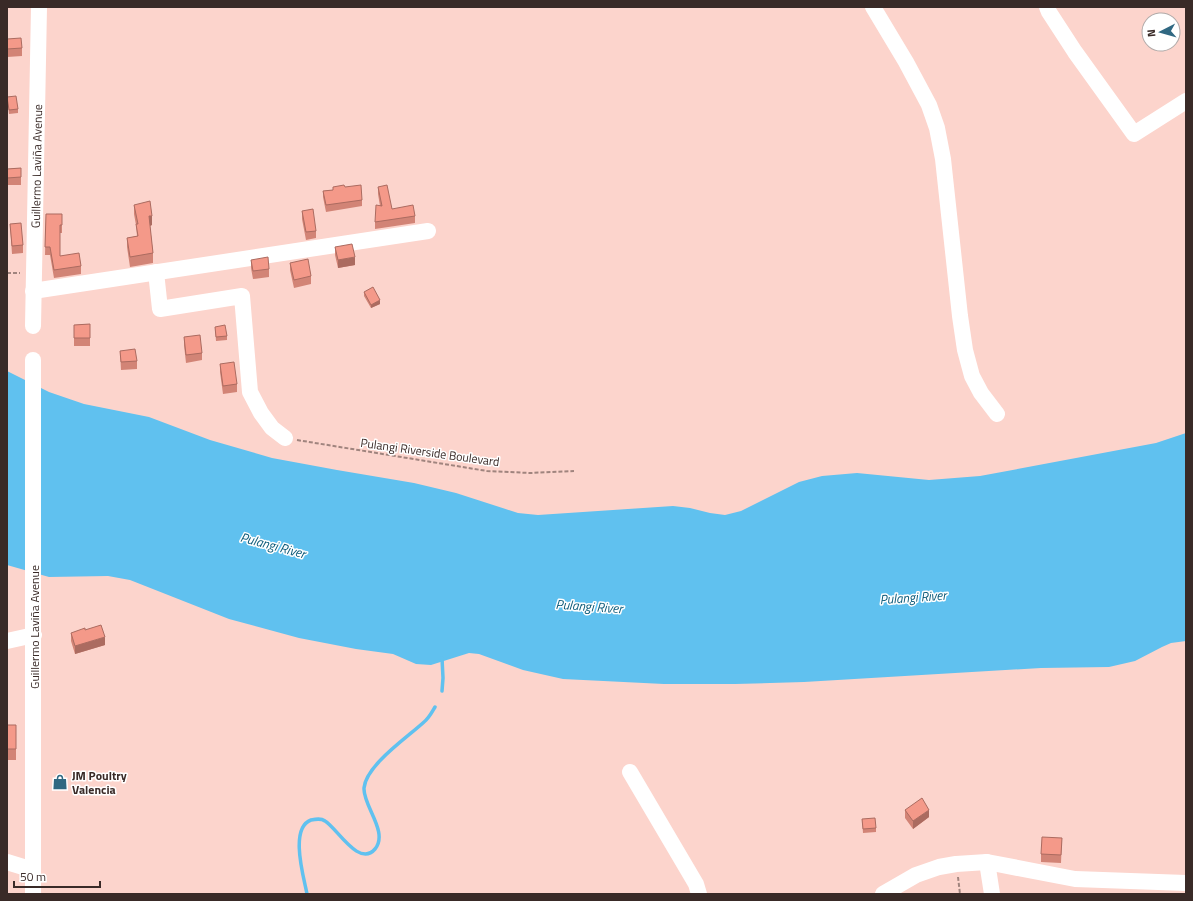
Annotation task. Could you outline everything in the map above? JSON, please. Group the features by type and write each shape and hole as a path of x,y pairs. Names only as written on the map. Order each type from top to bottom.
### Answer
{"street":[{"name":"Guillermo Laviña Avenue","path":"33,326 39,7"},
{"path":"873,7 906,62 929,105 937,128 943,159 959,309 965,350 972,376 981,393 997,414"},
{"path":"1047,7 1075,52 1134,134 1186,101"},
{"path":"33,291 428,231"},
{"path":"156,272 160,309 242,296 250,392 272,428 285,438"},
{"name":"Guillermo Laviña Avenue","path":"33,360 33,894"},
{"path":"7,641 34,635"},
{"path":"630,772 696,884 699,894"},
{"path":"7,862 33,870"},
{"path":"987,862 992,894"},
{"path":"883,894 916,875 939,867 956,864 987,862 1075,879 1186,883"}],"path":[{"name":"Pulangi Riverside Boulevard","path":"285,438 487,471 530,473 574,471"},
{"path":"956,864 960,894"}],"water":[{"name":"Pulangi River","path":"7,371 49,392 84,404 149,417 210,440 272,458 414,483 456,493 518,513 538,515 673,506 725,515 741,511 799,482 822,476 857,473 929,480 980,476 1156,443 1186,433 1186,641 1171,643 1135,661 1109,667 1041,668 804,682 664,684 563,679 523,670 479,654 469,653 431,665 416,664 393,654 356,649 299,638 229,619 130,580 108,576 49,577 7,565"}],"building":[{"path":"21,38 22,48 7,49 7,39"},
{"path":"16,96 18,109 9,110 7,97"},
{"path":"21,168 21,177 7,178 7,169"},
{"path":"344,185 345,187 361,185 362,200 326,205 323,191 333,190 333,187"},
{"path":"387,185 392,209 413,205 415,216 375,222 376,205 382,206 378,187"},
{"path":"150,201 152,216 149,216 153,253 130,257 127,238 138,236 136,224 138,224 134,205"},
{"path":"313,209 316,231 306,232 302,211"},
{"path":"46,214 62,214 62,225 60,225 60,256 79,253 81,266 54,270 50,247 45,247"},
{"path":"21,223 23,245 12,246 10,224"},
{"path":"352,244 355,257 338,260 335,247"},
{"path":"268,257 269,269 253,271 251,260"},
{"path":"308,259 311,276 294,280 290,263"},
{"path":"373,287 380,300 371,305 364,292"},
{"path":"90,324 90,338 74,338 74,325"},
{"path":"225,325 227,336 216,337 215,327"},
{"path":"200,335 202,353 186,355 184,337"},
{"path":"135,349 137,361 121,362 120,351"},
{"path":"234,362 237,384 223,386 220,364"},
{"path":"101,625 105,637 75,646 71,633 85,628 85,630"},
{"path":"7,725 16,725 16,749 7,749"},
{"path":"922,798 929,810 913,821 905,810"},
{"path":"875,818 876,828 863,829 862,819"},
{"path":"1042,837 1062,838 1061,855 1041,854"}],"waterway":[{"path":"442,658 442,691"},
{"path":"307,894 301,866 299,843 304,825 311,820 322,819 330,825 348,845 362,854 369,854 375,849 379,842 379,835 365,795 364,788 366,779 372,770 389,752 426,720 435,707"}],"place":[{"name":"JM Poultry Valencia","path":"60,782"}]}
